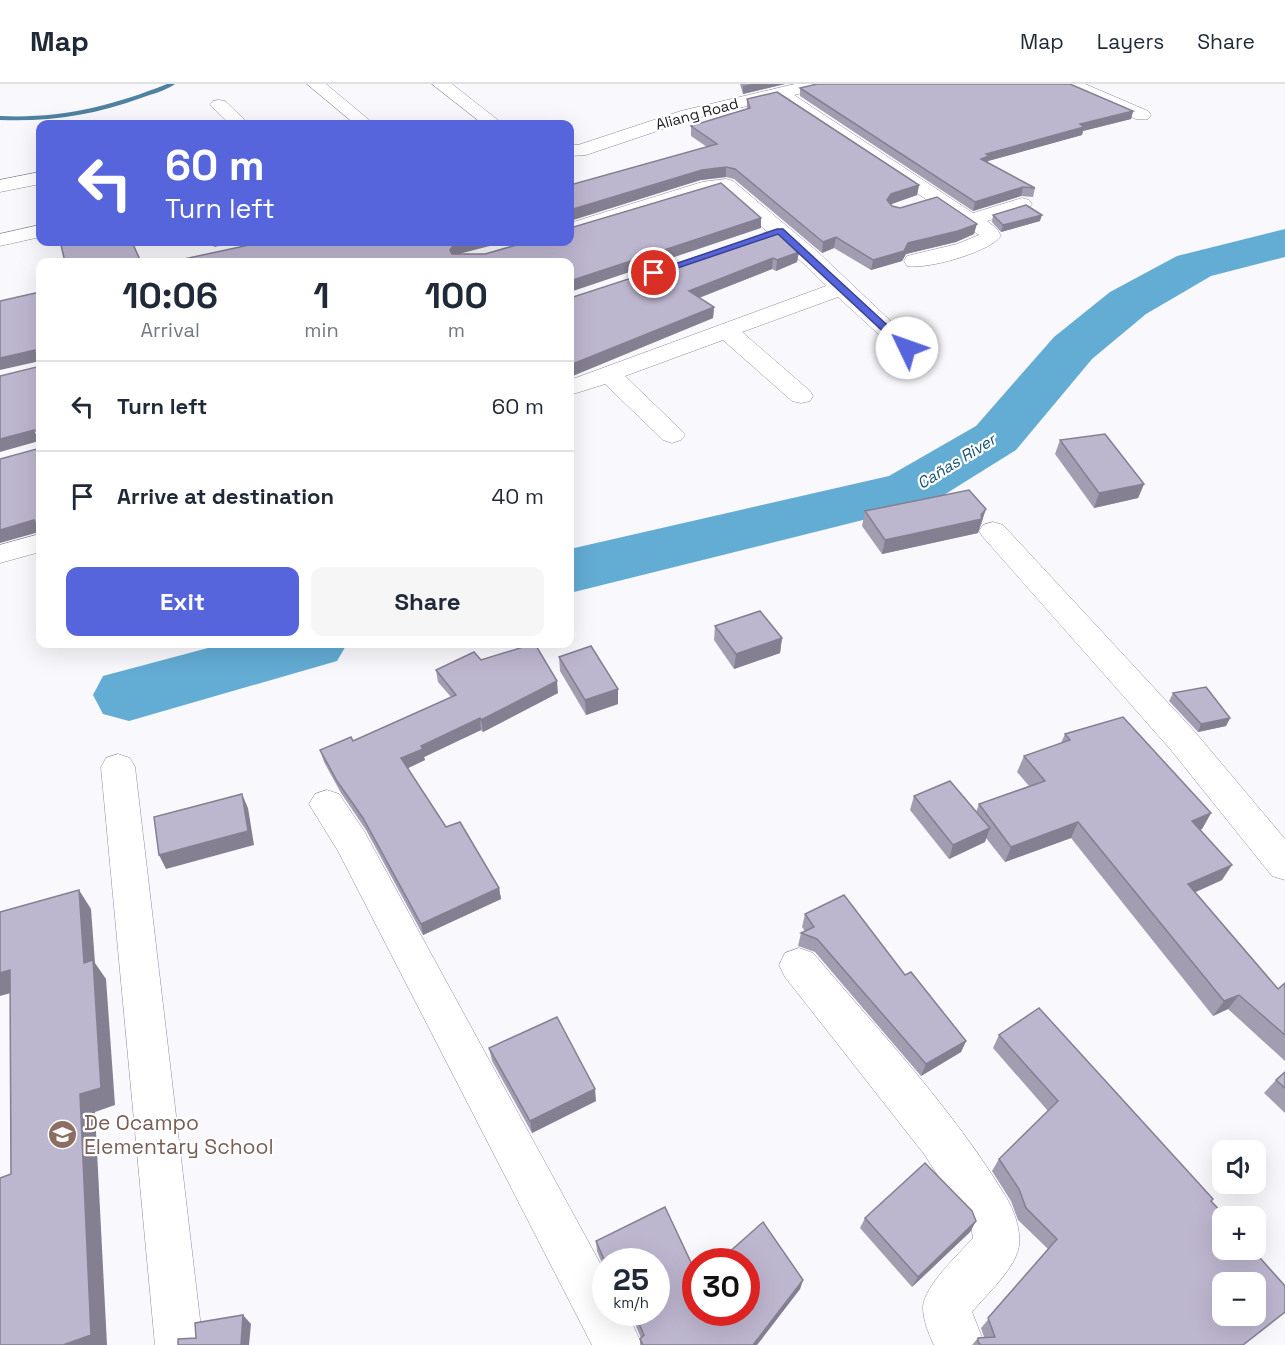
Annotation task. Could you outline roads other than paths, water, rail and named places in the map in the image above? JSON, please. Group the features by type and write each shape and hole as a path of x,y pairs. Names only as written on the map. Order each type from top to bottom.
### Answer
{"street":[{"path":"316,84 360,120"},
{"path":"441,84 483,120"},
{"name":"Aliang Road","path":"574,155 687,115 817,84"},
{"path":"1071,84 1142,115"},
{"path":"780,93 990,233 991,236 967,246 915,261"},
{"path":"219,105 236,120"},
{"path":"0,186 36,179"},
{"path":"574,229 717,184 726,185 811,258 840,288 907,348"},
{"path":"918,204 937,198"},
{"path":"970,220 1022,204"},
{"path":"758,238 780,231"},
{"path":"0,240 36,232"},
{"path":"574,387 727,332 840,288"},
{"path":"727,332 801,396"},
{"path":"610,375 672,435"},
{"path":"993,531 1183,741 1285,865"},
{"path":"0,554 36,544"},
{"path":"118,767 179,1345"},
{"path":"327,804 351,841 618,1345"},
{"path":"799,965 890,1075 992,1215 996,1232 996,1247 947,1305 950,1326 961,1345"}],"waterway":[{"path":"0,118 44,118 88,112 109,107 172,84"},
{"name":"Cañas River","path":"574,570 909,490 996,438 1073,348 1128,303 1194,266 1285,243"},
{"name":"Cañas River","path":"129,695 298,648"}],"place":[{"name":"De Ocampo Elementary School","path":"63,1135"}]}
